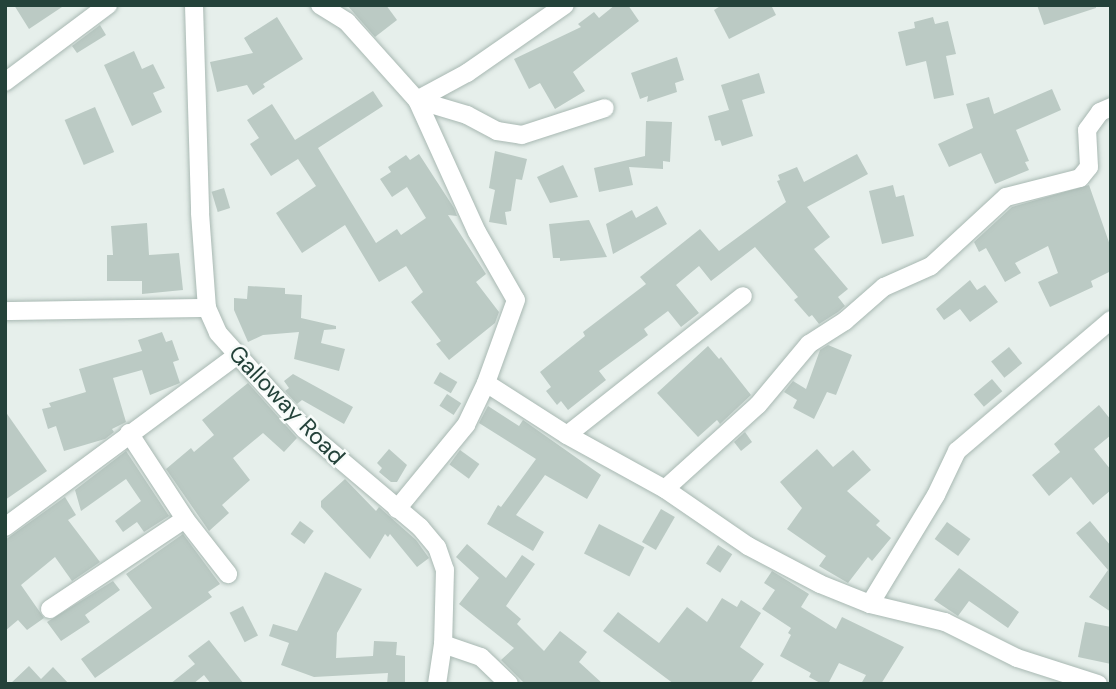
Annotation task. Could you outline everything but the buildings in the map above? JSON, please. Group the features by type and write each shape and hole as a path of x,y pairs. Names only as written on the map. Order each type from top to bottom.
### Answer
{"street":[{"path":"5,82 108,5"},
{"name":"Galloway Road","path":"194,5 200,213 207,308 218,334 304,429 437,547 445,570 443,644 437,684"},
{"path":"320,5 347,22 417,100 477,232 516,300 486,383 466,425 397,509"},
{"path":"417,100 467,73 565,5"},
{"path":"417,100 467,115 497,131 522,135 605,108"},
{"path":"665,489 758,405 809,344 845,321 884,286 931,266 1006,197 1080,178 1090,167 1087,130 1100,112 1111,107"},
{"path":"567,435 743,296"},
{"path":"5,311 207,308"},
{"path":"870,604 936,495 957,451 1111,320"},
{"path":"5,527 236,356"},
{"path":"486,383 567,435 665,489 748,546 820,584 870,604 945,622 1017,658 1097,684"},
{"path":"130,433 185,519 228,574"},
{"path":"50,609 185,519"},
{"path":"443,644 481,657 509,684"}]}
